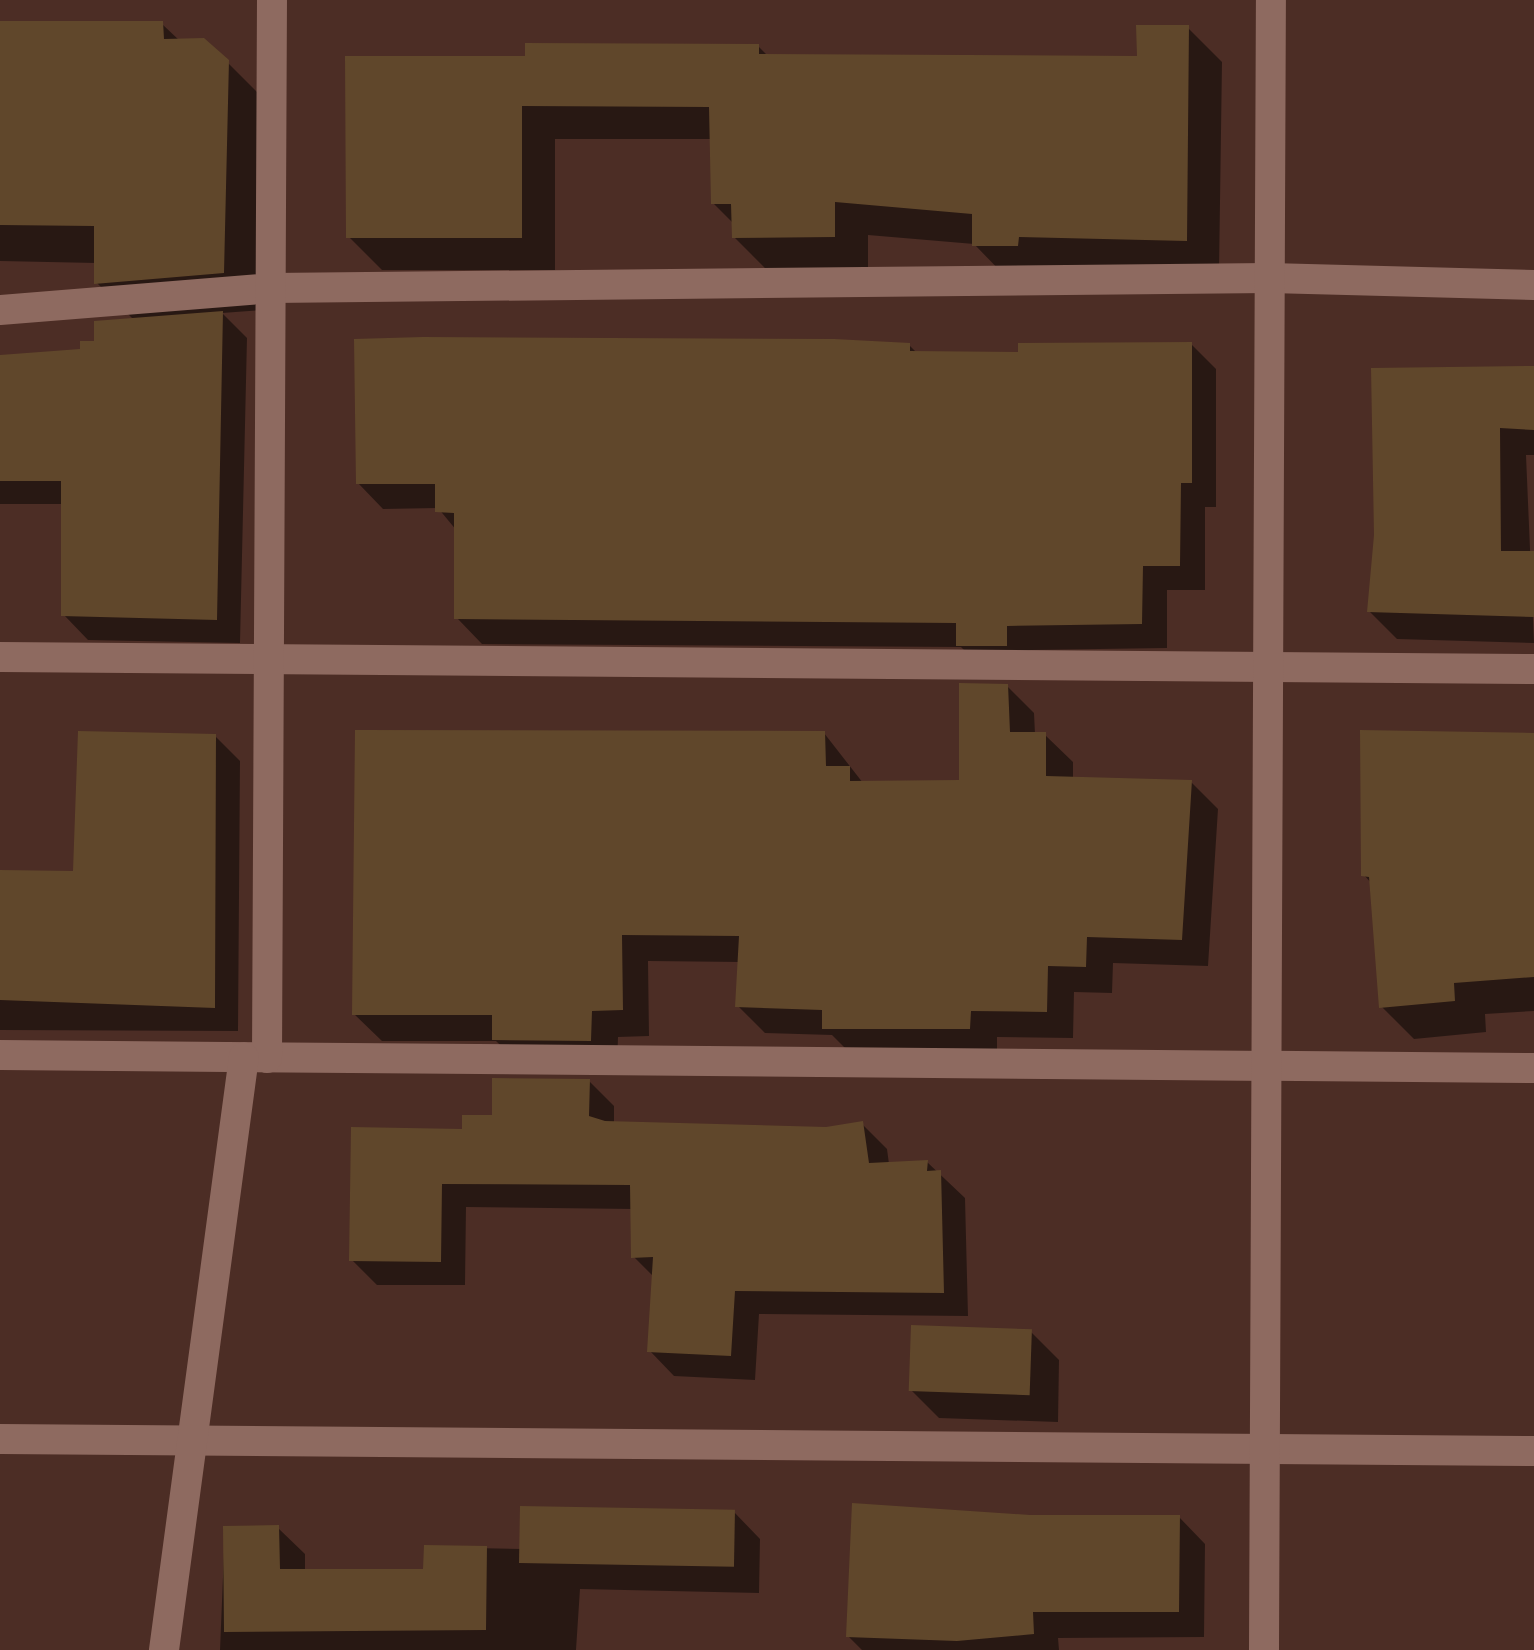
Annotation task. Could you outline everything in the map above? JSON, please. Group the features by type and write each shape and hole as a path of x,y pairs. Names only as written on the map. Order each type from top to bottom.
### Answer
{"street":[{"path":"164,1650 192,1441 256,1058 269,659 272,0"},
{"path":"1264,1650 1271,0"},
{"path":"0,310 271,288 1270,278 1534,285"},
{"path":"0,657 1534,669"},
{"path":"0,1055 1534,1068"},
{"path":"0,1439 1534,1451"}],"building":[{"path":"0,21 163,21 164,39 204,38 229,60 224,273 94,284 94,226 0,225"},
{"path":"1136,25 1189,25 1187,241 1019,237 1018,246 972,246 972,214 835,202 835,237 732,238 731,204 711,204 709,107 522,106 522,238 346,238 345,56 525,56 525,43 759,44 759,54 1137,56"},
{"path":"223,311 217,620 61,616 61,481 0,481 0,355 80,349 80,341 94,341 94,321"},
{"path":"354,339 834,339 910,343 910,351 1018,352 1018,343 1192,342 1192,483 1181,483 1180,566 1143,566 1142,624 1007,626 1007,646 956,646 956,623 454,619 454,513 435,512 435,484 356,484"},
{"path":"1534,366 1534,430 1500,428 1501,551 1534,551 1534,617 1367,612 1374,535 1371,368"},
{"path":"959,683 1008,684 1010,732 1046,732 1046,776 1192,780 1182,940 1087,937 1086,967 1048,966 1047,1012 971,1011 970,1029 822,1029 822,1010 735,1007 739,936 622,935 623,1010 592,1011 591,1041 492,1040 492,1015 352,1015 355,730 825,731 826,766 850,766 850,781 959,780"},
{"path":"1360,730 1534,733 1534,977 1454,983 1455,1001 1379,1008 1369,877 1361,876"},
{"path":"78,731 216,734 215,1008 0,1000 0,870 73,871"},
{"path":"492,1078 590,1079 589,1116 605,1121 826,1127 863,1121 869,1163 928,1160 927,1171 941,1170 944,1293 735,1291 731,1356 647,1352 653,1257 631,1258 630,1185 442,1184 441,1262 349,1261 351,1127 462,1129 462,1115 492,1115"},
{"path":"911,1325 1032,1329 1030,1395 909,1391"},
{"path":"852,1503 1030,1515 1180,1515 1179,1612 1033,1612 1034,1634 957,1641 846,1637"},
{"path":"520,1506 735,1510 734,1567 519,1563"},
{"path":"279,1525 280,1569 423,1569 424,1545 487,1546 486,1630 224,1632 223,1526"}]}
